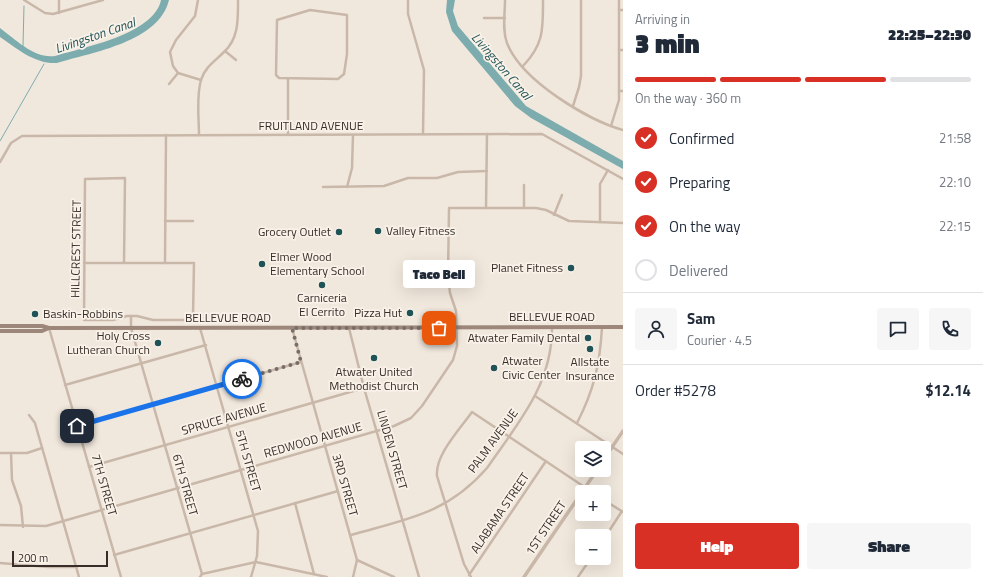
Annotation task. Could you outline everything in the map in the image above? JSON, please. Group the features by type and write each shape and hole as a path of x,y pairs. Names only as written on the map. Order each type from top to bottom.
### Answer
{"main road":[{"name":"BELLEVUE ROAD","path":"0,326 42,326 49,328 623,327"},
{"name":"BELLEVUE ROAD","path":"0,331 42,331 49,328"}],"street":[{"path":"24,0 45,13 59,13 103,0"},
{"path":"59,0 59,13"},
{"path":"198,0 198,8 192,22 172,47 171,59 178,73 201,80"},
{"path":"199,136 199,90 201,80 209,64 225,51 232,41 237,29 238,0"},
{"path":"408,0 408,14 424,70 423,134"},
{"path":"505,0 506,41 512,53 534,79 549,92 572,106 611,126 623,130"},
{"path":"523,66 534,54 541,39 543,0"},
{"path":"572,106 580,87 581,76 581,0"},
{"path":"611,126 617,107 619,91 618,0"},
{"path":"310,10 346,15 346,54 342,77 338,79 288,79 277,77 277,19 293,16 310,10"},
{"path":"484,18 505,18"},
{"path":"225,51 236,60"},
{"path":"169,84 178,73"},
{"path":"288,79 288,135"},
{"path":"487,134 486,208 524,208 546,210 570,221 623,223"},
{"name":"FRUITLAND AVENUE","path":"0,162 11,143 22,136 542,134 623,179"},
{"path":"165,263 166,135"},
{"path":"347,187 352,168 352,135"},
{"path":"600,222 600,184 608,170"},
{"path":"322,187 384,186 408,178 437,178 458,172 487,171"},
{"name":"HILLCREST STREET","path":"124,263 125,178 85,179 84,320 109,321 131,316"},
{"path":"524,185 524,208"},
{"path":"554,214 562,195"},
{"name":"REDWOOD AVENUE","path":"0,525 40,527 64,521 394,426 411,418 422,406 453,360 457,346 456,311 450,293 448,277 449,208 486,208"},
{"path":"165,221 193,221"},
{"path":"84,263 194,263 193,316 190,320 153,320 131,316"},
{"name":"6TH STREET","path":"131,316 131,328 201,575"},
{"name":"PALM AVENUE","path":"350,535 429,513 446,504 478,478 536,396 550,357 552,327"},
{"path":"577,423 587,404 595,383 600,358 602,327"},
{"name":"7TH STREET","path":"49,328 121,577"},
{"name":"5TH STREET","path":"200,328 254,515 258,543 256,562 251,577"},
{"name":"3RD STREET","path":"292,328 357,560 353,577"},
{"name":"LINDEN STREET","path":"349,328 364,388 419,577"},
{"path":"65,385 206,345"},
{"path":"77,426 301,362"},
{"name":"SPRUCE AVENUE","path":"89,467 364,388"},
{"path":"536,396 623,454"},
{"path":"470,576 464,564 437,468 440,458 472,412 582,485"},
{"path":"29,415 35,423 79,577"},
{"path":"612,447 623,431"},
{"path":"0,453 33,452 42,448"},
{"path":"12,453 12,480 21,506 23,527"},
{"name":"ALABAMA STREET","path":"470,576 546,461"},
{"path":"114,555 338,491"},
{"name":"1ST STREET","path":"524,577 575,502"},
{"path":"295,503 314,574"},
{"path":"611,504 623,512 611,529"},
{"path":"357,560 394,577"},
{"path":"201,575 256,562 327,577"},
{"path":"0,563 48,568 77,567"},
{"path":"578,577 586,565"}],"water":[{"path":"161,0 169,0 163,14 152,26 139,35 106,49 57,63 41,61 27,55 0,37 0,28 33,52 40,55 55,56 100,43 132,30 146,22 156,12"},
{"path":"447,0 455,0 453,11 458,26 526,106 623,161 623,169 531,118 515,106 452,31 446,12"}],"waterway":[{"path":"23,46 24,6"},
{"path":"0,141 44,64"}],"way so far":[{"path":"242,379 301,362 292,328 439,328"}],"place":[{"name":"Valley Fitness","path":"378,231"},
{"name":"Grocery Outlet","path":"339,232"},
{"name":"Elmer Wood Elementary School","path":"262,264"},
{"name":"Planet Fitness","path":"571,268"},
{"name":"Carniceria El Cerrito","path":"322,285"},
{"name":"Pizza Hut","path":"410,313"},
{"name":"Baskin-Robbins","path":"35,314"},
{"name":"Taco Bell","path":"439,328"},
{"name":"Atwater Family Dental","path":"588,338"},
{"name":"Holy Cross Lutheran Church","path":"158,343"},
{"name":"Allstate Insurance","path":"590,349"},
{"name":"Atwater United Methodist Church","path":"374,358"},
{"name":"Atwater Civic Center","path":"494,368"}],"route":[{"path":"77,426 242,379"}],"water label":[{"name":"Livingston Canal","path":"95,35"},
{"name":"Livingston Canal","path":"502,66"}]}
